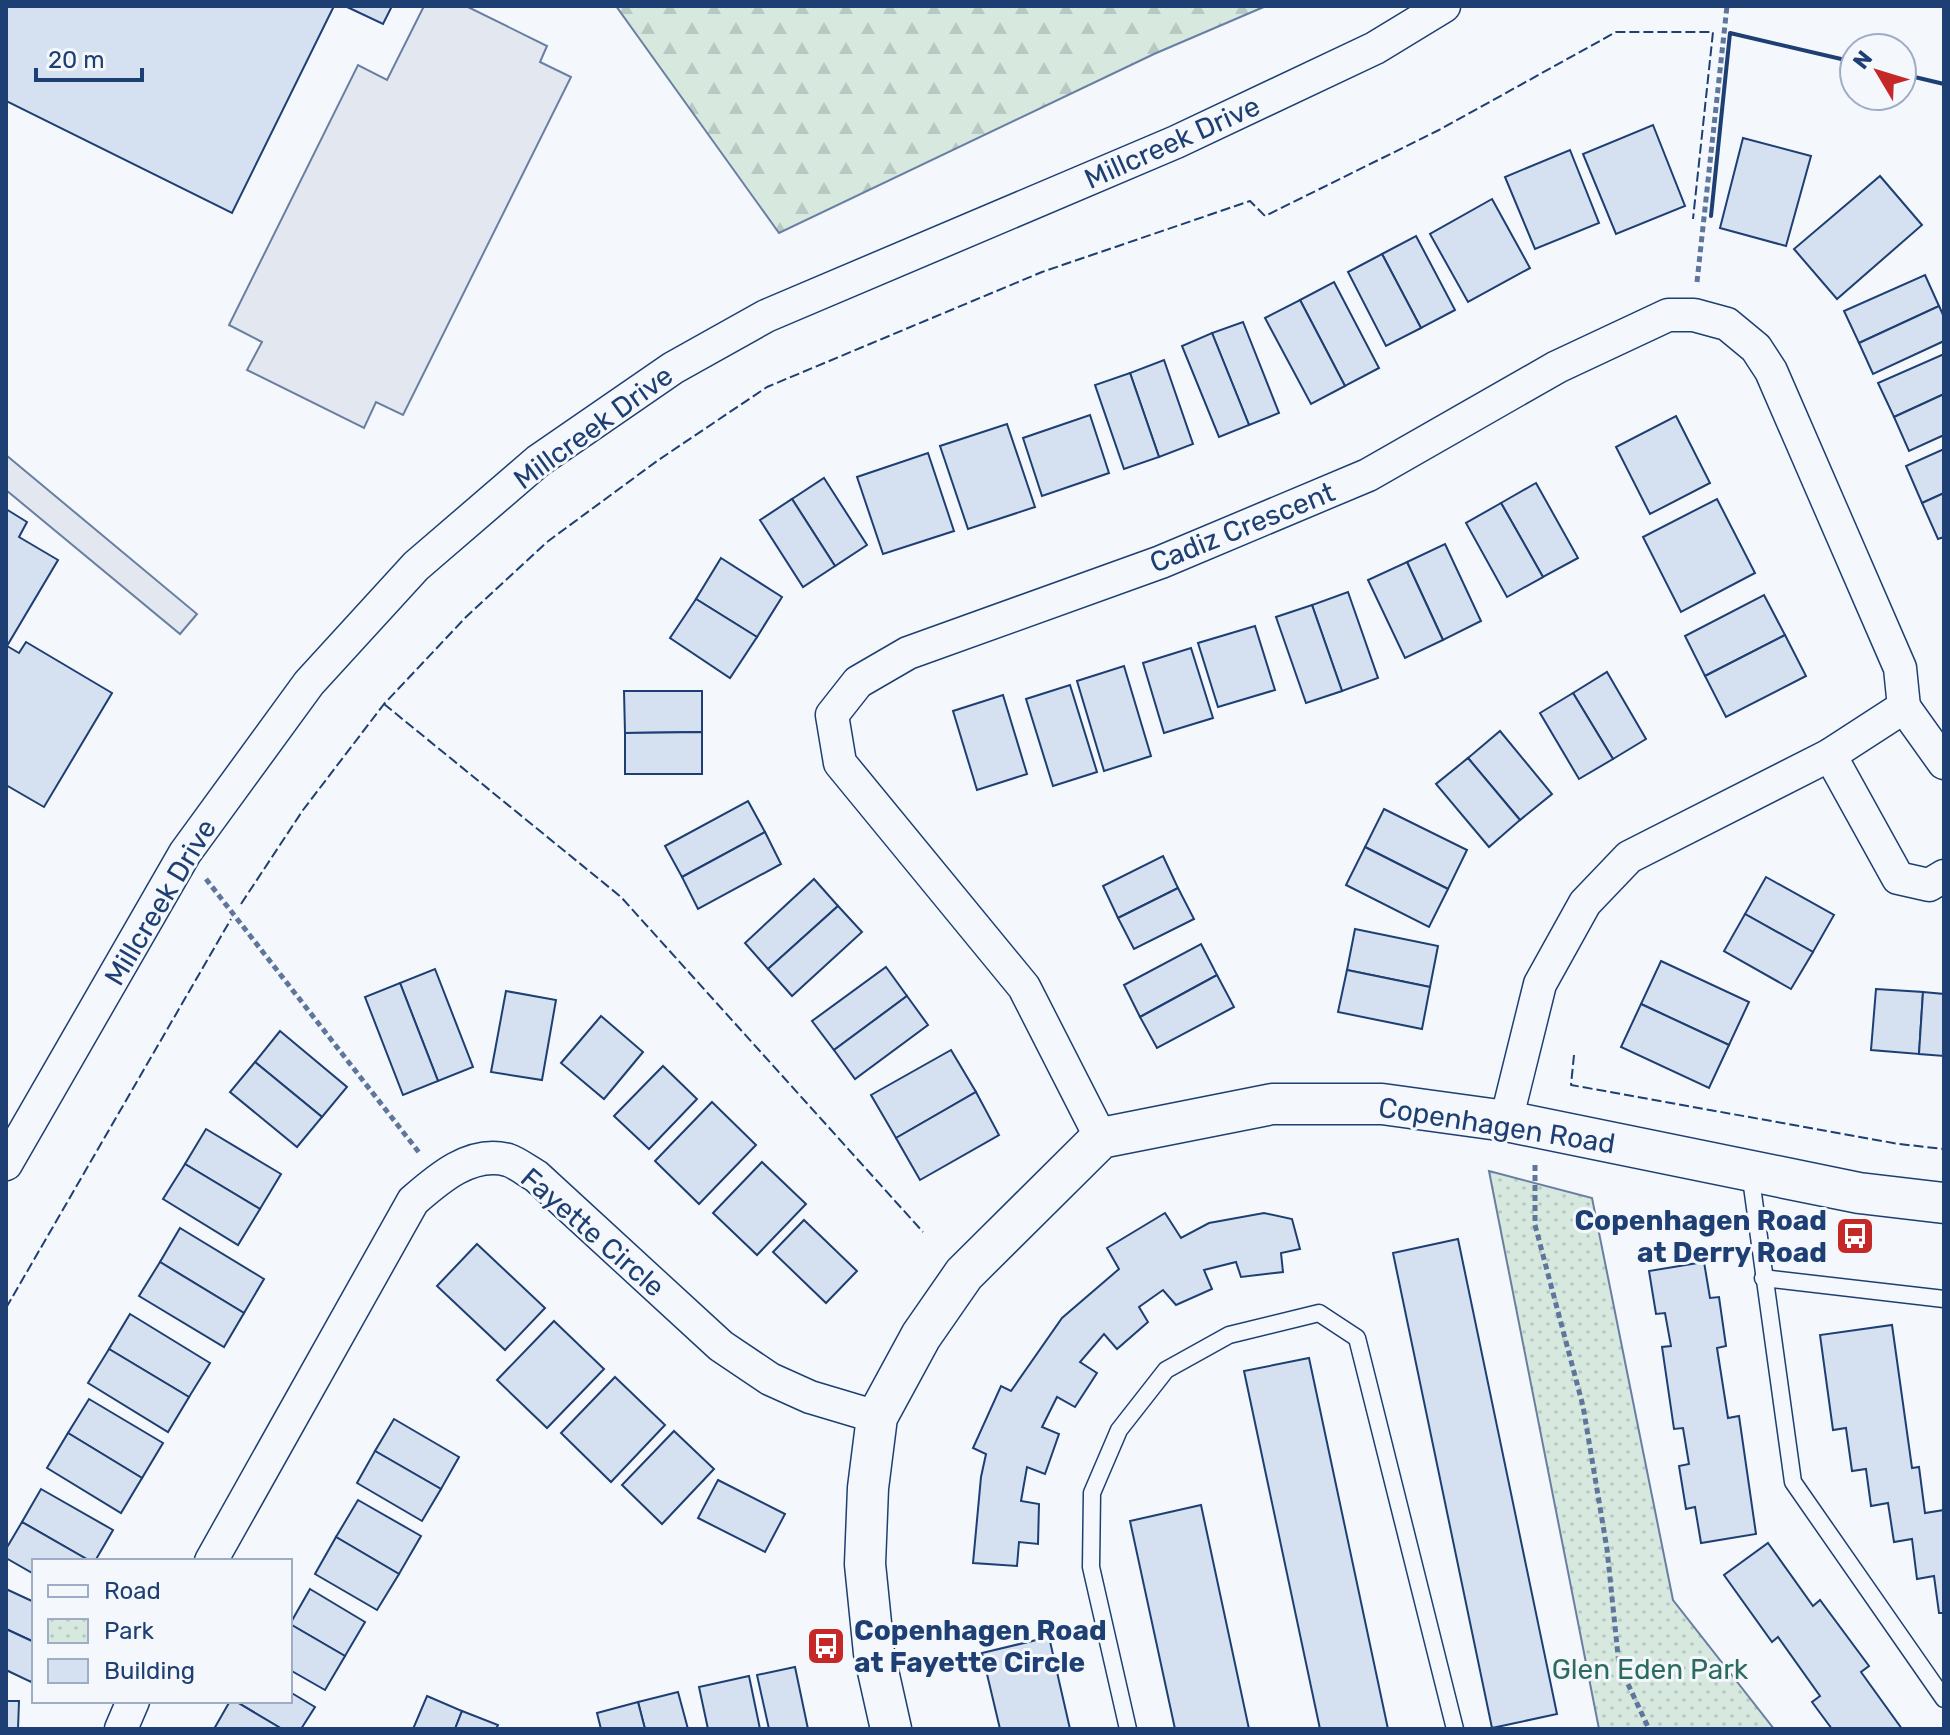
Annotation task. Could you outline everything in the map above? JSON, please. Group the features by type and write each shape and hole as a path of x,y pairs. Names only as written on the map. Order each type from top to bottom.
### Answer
{"street":[{"name":"Millcreek Drive","path":"6,1164 185,853 309,683 416,566 538,461 673,368 766,316 1176,142 1375,48 1444,6"},
{"name":"Cadiz Crescent","path":"1101,1138 1024,987 840,763 832,715 858,682 908,653 1161,562 1368,475 1557,367 1668,315 1694,315 1727,324 1756,348 1771,371 1900,668 1904,707 1944,763"},
{"path":"1521,1124 1540,984 1585,903 1629,857 1830,755 1904,707"},
{"path":"1830,755 1898,878 1929,885 1944,876"},
{"name":"Copenhagen Road","path":"1101,1138 1272,1104 1382,1104 1521,1124 1859,1193 1944,1203"},
{"path":"891,1729 874,1653 865,1564 868,1488 877,1417 921,1336 964,1274 1101,1138"},
{"name":"Fayette Circle","path":"212,1559 413,1201 437,1179 473,1160 507,1160 536,1176 721,1346 770,1379 796,1391 877,1417"},
{"path":"121,1729 132,1703"}],"lane":[{"path":"1750,1172 1793,1482 1944,1699"},
{"path":"1763,1278 1944,1299"},
{"path":"1128,1729 1091,1567 1092,1493 1119,1430 1166,1370 1229,1335 1319,1313 1357,1338 1455,1729"}],"path":[{"path":"1694,315 1727,6"},
{"path":"185,853 243,922 437,1179"},
{"path":"1521,1124 1535,1225 1583,1406 1607,1549 1619,1665 1647,1726 1641,1729"}],"green space":[{"path":"616,6 1266,6 1154,54 779,233"},
{"name":"Glen Eden Park","path":"1489,1171 1592,1198 1673,1600 1774,1729 1599,1729"}],"shaded area":[{"path":"424,6 466,6 547,46 540,62 571,77 403,415 376,402 364,428 247,370 262,342 229,325 358,65 387,80"},
{"path":"6,455 197,614 180,634 6,490"}],"building":[{"path":"6,6 334,6 232,213 6,101"},
{"path":"345,6 392,6 383,24"},
{"path":"1653,125 1685,206 1616,234 1583,154"},
{"path":"1743,138 1811,156 1786,246 1720,228"},
{"path":"1570,150 1599,223 1535,249 1505,177"},
{"path":"1880,176 1922,225 1837,299 1794,249"},
{"path":"1492,199 1530,268 1468,302 1430,234"},
{"path":"1416,236 1455,310 1421,328 1382,254"},
{"path":"1382,254 1421,328 1386,346 1348,272"},
{"path":"1925,275 1939,306 1859,343 1844,311"},
{"path":"1334,282 1379,368 1345,386 1300,300"},
{"path":"1300,300 1345,386 1311,404 1265,318"},
{"path":"1939,306 1944,317 1944,341 1873,374 1859,343"},
{"path":"1243,322 1279,413 1249,425 1212,333"},
{"path":"1212,333 1249,425 1219,437 1182,346"},
{"path":"1944,354 1944,394 1894,417 1878,383"},
{"path":"1164,360 1193,444 1159,457 1130,373"},
{"path":"1130,373 1159,457 1124,469 1095,385"},
{"path":"1944,394 1944,435 1909,451 1894,417"},
{"path":"1090,415 1109,473 1042,496 1023,438"},
{"path":"1676,416 1710,483 1650,514 1616,447"},
{"path":"1007,424 1035,507 968,529 940,446"},
{"path":"1944,449 1944,493 1922,503 1906,466"},
{"path":"928,453 954,531 883,554 857,477"},
{"path":"824,478 867,545 835,566 792,499"},
{"path":"1536,483 1578,558 1543,577 1501,503"},
{"path":"1944,493 1944,537 1938,539 1922,503"},
{"path":"792,499 835,566 803,587 760,520"},
{"path":"1717,499 1755,573 1681,612 1643,537"},
{"path":"1501,503 1543,577 1507,597 1466,523"},
{"path":"6,509 27,522 19,537 58,560 7,646 19,653 26,642 112,693 44,807 6,785"},
{"path":"1445,544 1481,621 1443,640 1407,562"},
{"path":"721,558 782,597 757,637 696,599"},
{"path":"1407,562 1443,640 1405,658 1368,580"},
{"path":"1348,592 1378,678 1342,691 1312,605"},
{"path":"1764,595 1785,635 1705,676 1685,636"},
{"path":"696,599 757,637 730,678 670,638"},
{"path":"1312,605 1342,691 1306,703 1276,617"},
{"path":"1255,626 1275,690 1218,707 1198,643"},
{"path":"1785,635 1806,676 1726,717 1705,676"},
{"path":"1191,648 1213,718 1164,733 1143,663"},
{"path":"1124,666 1151,756 1104,771 1077,681"},
{"path":"1607,672 1646,739 1613,759 1573,693"},
{"path":"1070,685 1097,772 1053,786 1026,699"},
{"path":"624,691 702,691 702,732 625,733"},
{"path":"1573,693 1613,759 1579,779 1540,713"},
{"path":"1003,695 1027,774 977,790 953,711"},
{"path":"1500,731 1552,794 1520,820 1468,758"},
{"path":"702,732 702,774 625,774 625,733"},
{"path":"1468,758 1520,820 1489,847 1436,784"},
{"path":"748,801 765,832 682,877 665,846"},
{"path":"1384,809 1467,850 1448,889 1365,847"},
{"path":"765,832 781,864 698,909 682,877"},
{"path":"1365,847 1448,889 1429,927 1346,885"},
{"path":"1163,856 1178,888 1118,918 1103,886"},
{"path":"1766,877 1834,915 1813,952 1745,914"},
{"path":"814,879 838,906 768,969 745,943"},
{"path":"1178,888 1194,919 1134,949 1118,918"},
{"path":"838,906 862,932 792,996 768,969"},
{"path":"1745,914 1813,952 1791,989 1724,951"},
{"path":"1355,929 1438,946 1430,987 1347,970"},
{"path":"1201,944 1217,975 1140,1017 1124,985"},
{"path":"1661,961 1749,1002 1729,1045 1641,1004"},
{"path":"886,967 907,996 834,1050 812,1021"},
{"path":"435,969 473,1067 438,1081 400,983"},
{"path":"1347,970 1430,987 1422,1029 1338,1012"},
{"path":"1217,975 1234,1007 1157,1048 1140,1017"},
{"path":"400,983 438,1081 403,1095 365,997"},
{"path":"1876,989 1923,992 1919,1054 1871,1050"},
{"path":"506,991 556,1000 542,1080 491,1072"},
{"path":"1923,992 1944,994 1944,1056 1919,1054"},
{"path":"907,996 928,1025 855,1079 834,1050"},
{"path":"1641,1004 1729,1045 1709,1088 1621,1047"},
{"path":"601,1016 643,1052 604,1099 561,1063"},
{"path":"280,1031 347,1087 322,1117 255,1062"},
{"path":"951,1050 976,1092 896,1138 871,1095"},
{"path":"255,1062 322,1117 297,1147 230,1092"},
{"path":"663,1066 697,1099 649,1149 614,1116"},
{"path":"976,1092 999,1135 920,1180 896,1138"},
{"path":"712,1102 756,1145 699,1204 655,1161"},
{"path":"206,1129 281,1174 260,1209 185,1164"},
{"path":"762,1162 806,1204 757,1255 713,1213"},
{"path":"185,1164 260,1209 238,1245 163,1199"},
{"path":"1165,1213 1181,1238 1209,1223 1264,1213 1292,1219 1300,1249 1281,1253 1283,1272 1241,1277 1236,1262 1204,1270 1212,1289 1176,1305 1163,1290 1139,1307 1148,1322 1117,1349 1104,1334 1080,1362 1097,1373 1075,1407 1057,1397 1042,1427 1059,1434 1045,1474 1027,1467 1021,1501 1039,1504 1038,1544 1019,1542 1017,1566 973,1563 986,1454 973,1448 1001,1386 1011,1391 1062,1318 1119,1269 1107,1248"},
{"path":"804,1220 857,1271 826,1303 773,1252"},
{"path":"180,1228 264,1279 244,1313 160,1262"},
{"path":"1458,1239 1557,1714 1492,1728 1393,1253"},
{"path":"477,1244 545,1308 505,1350 437,1286"},
{"path":"160,1262 244,1313 224,1347 139,1296"},
{"path":"1704,1262 1710,1298 1719,1297 1726,1346 1717,1348 1728,1418 1739,1416 1756,1534 1701,1543 1695,1507 1686,1509 1679,1466 1689,1464 1683,1428 1674,1429 1662,1347 1671,1346 1665,1313 1656,1314 1649,1271"},
{"path":"130,1314 210,1363 189,1397 109,1349"},
{"path":"554,1321 604,1369 547,1428 497,1380"},
{"path":"1892,1325 1912,1468 1919,1467 1925,1513 1944,1510 1944,1613 1939,1613 1934,1576 1917,1579 1912,1539 1894,1542 1888,1503 1871,1506 1866,1469 1852,1471 1846,1428 1833,1430 1820,1335"},
{"path":"109,1349 189,1397 168,1432 88,1383"},
{"path":"1309,1358 1388,1729 1320,1729 1244,1371"},
{"path":"615,1377 665,1425 611,1482 561,1433"},
{"path":"89,1399 163,1443 142,1478 68,1433"},
{"path":"394,1419 459,1457 441,1489 375,1451"},
{"path":"674,1431 714,1469 662,1524 622,1485"},
{"path":"68,1433 142,1478 121,1513 47,1468"},
{"path":"375,1451 441,1489 422,1521 357,1483"},
{"path":"718,1480 785,1514 765,1552 698,1518"},
{"path":"41,1489 113,1530 96,1559 87,1559 22,1522"},
{"path":"358,1500 421,1536 399,1574 336,1537"},
{"path":"1201,1505 1249,1729 1175,1729 1130,1521"},
{"path":"22,1522 87,1559 32,1559 32,1573 6,1558 6,1549"},
{"path":"336,1537 399,1574 377,1610 315,1574"},
{"path":"1768,1543 1813,1606 1820,1600 1869,1666 1861,1672 1902,1729 1832,1729 1812,1702 1820,1696 1778,1637 1772,1642 1724,1575"},
{"path":"6,1589 32,1601 32,1641 6,1629"},
{"path":"310,1589 365,1622 345,1656 292,1625"},
{"path":"292,1625 345,1656 325,1690 292,1671"},
{"path":"6,1629 32,1641 32,1680 31,1682 6,1670"},
{"path":"1049,1637 1070,1729 1000,1729 982,1653"},
{"path":"795,1667 808,1729 769,1729 757,1675"},
{"path":"749,1676 760,1729 708,1729 699,1687"},
{"path":"678,1692 688,1729 645,1729 638,1702"},
{"path":"292,1693 315,1707 301,1729 282,1729 238,1703 292,1703"},
{"path":"427,1696 462,1711 455,1729 413,1729"},
{"path":"6,1701 19,1701 18,1729 6,1729"},
{"path":"638,1702 645,1729 601,1729 597,1713"},
{"path":"229,1703 238,1703 282,1729 214,1729"},
{"path":"462,1711 498,1725 496,1729 455,1729"}],"fence":[{"path":"241,904 303,810 384,704 466,617 547,542 657,461 767,387 1042,272 1250,201 1265,216 1439,130 1616,32 1713,32 1693,219"},
{"path":"384,704 621,897 923,1232"},
{"path":"6,1308 231,919"},
{"path":"1574,1055 1571,1085 1899,1144 1944,1149"}],"wall":[{"path":"1711,216 1730,33 1838,58"},
{"path":"1918,78 1944,84"}],"place":[{"name":"Copenhagen Road at Derry Road","path":"1855,1236"},
{"name":"Copenhagen Road at Fayette Circle","path":"826,1646"}]}
